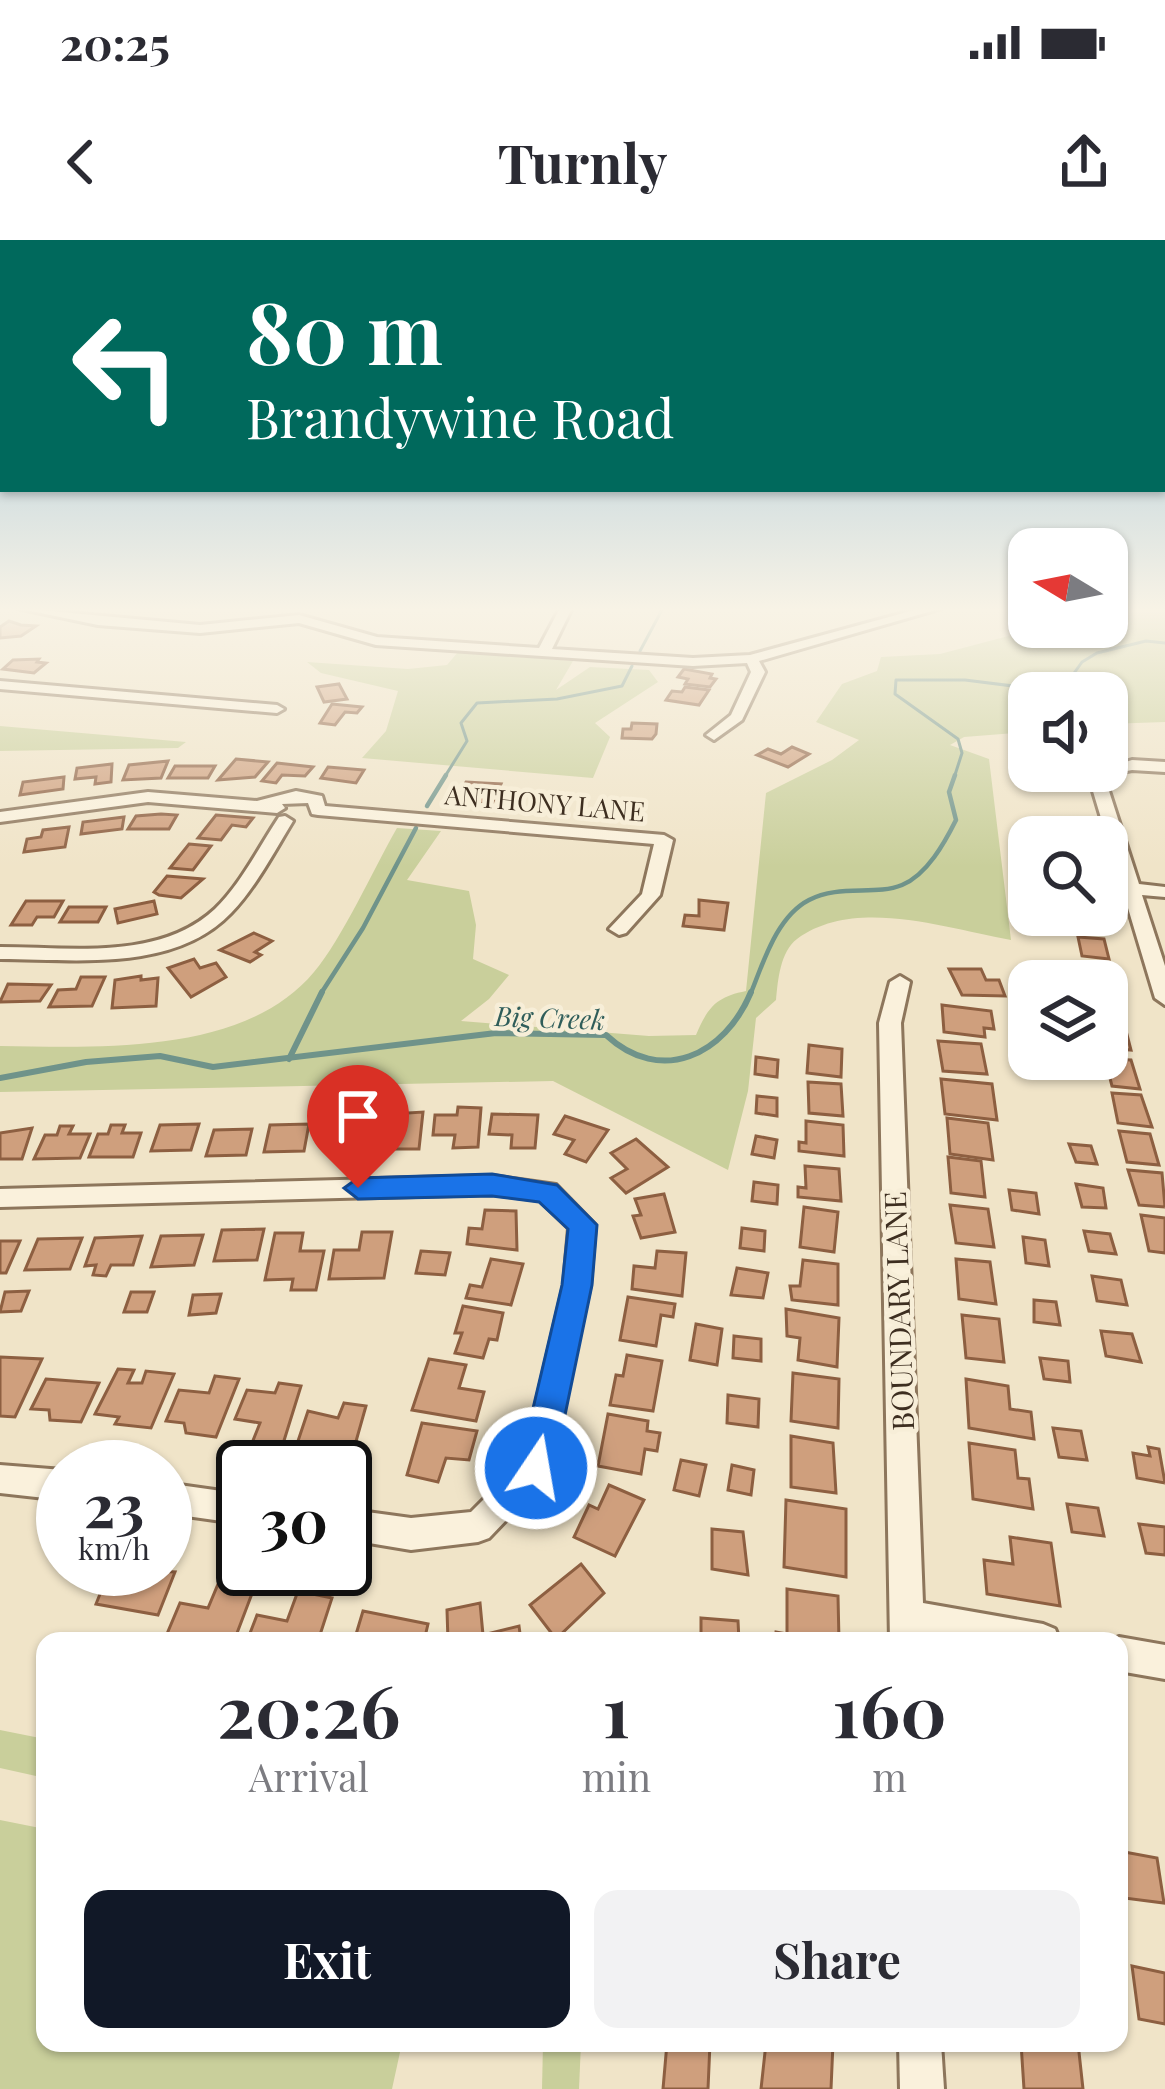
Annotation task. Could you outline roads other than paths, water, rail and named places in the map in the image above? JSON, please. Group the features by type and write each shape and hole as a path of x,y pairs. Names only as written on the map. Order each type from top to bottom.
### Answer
{"street":[{"path":"107,694 277,709"},
{"path":"715,734 737,717 748,694"},
{"path":"1128,766 1165,767"},
{"path":"1101,792 1165,998"},
{"name":"ANTHONY LANE","path":"0,817 148,796 262,804 307,796 316,799 318,810"},
{"path":"0,953 130,950 171,942 205,927 223,911 286,821 279,809 262,804"},
{"name":"ANTHONY LANE","path":"286,821 318,810 664,840 651,895 619,929"},
{"path":"1132,889 1165,892"},
{"name":"BOUNDARY LANE","path":"900,982 890,1023 907,1629"},
{"path":"0,1198 492,1185 547,1192 582,1225 577,1285 536,1468 478,1527 412,1534 372,1528"},
{"path":"0,1478 36,1482"},
{"path":"907,1629 941,1632"},
{"path":"1128,1656 1165,1663"},
{"path":"920,2052 922,2089"}],"waterway":[{"path":"444,778 467,741 461,723 477,703 581,694"},
{"name":"Big Creek","path":"895,694 958,739 962,753 955,776"},
{"path":"427,806 446,775"},
{"name":"Big Creek","path":"750,995 772,942 798,908 832,892 902,885 927,866 956,820 949,792 955,776"},
{"path":"320,995 363,928 416,828"},
{"path":"290,1058 322,992"},
{"name":"Big Creek","path":"290,1058 496,1033 606,1035 648,1059 669,1060 708,1047 740,1014 751,992"},
{"name":"Big Creek","path":"0,1078 86,1062 160,1056 213,1067 290,1058"}]}
